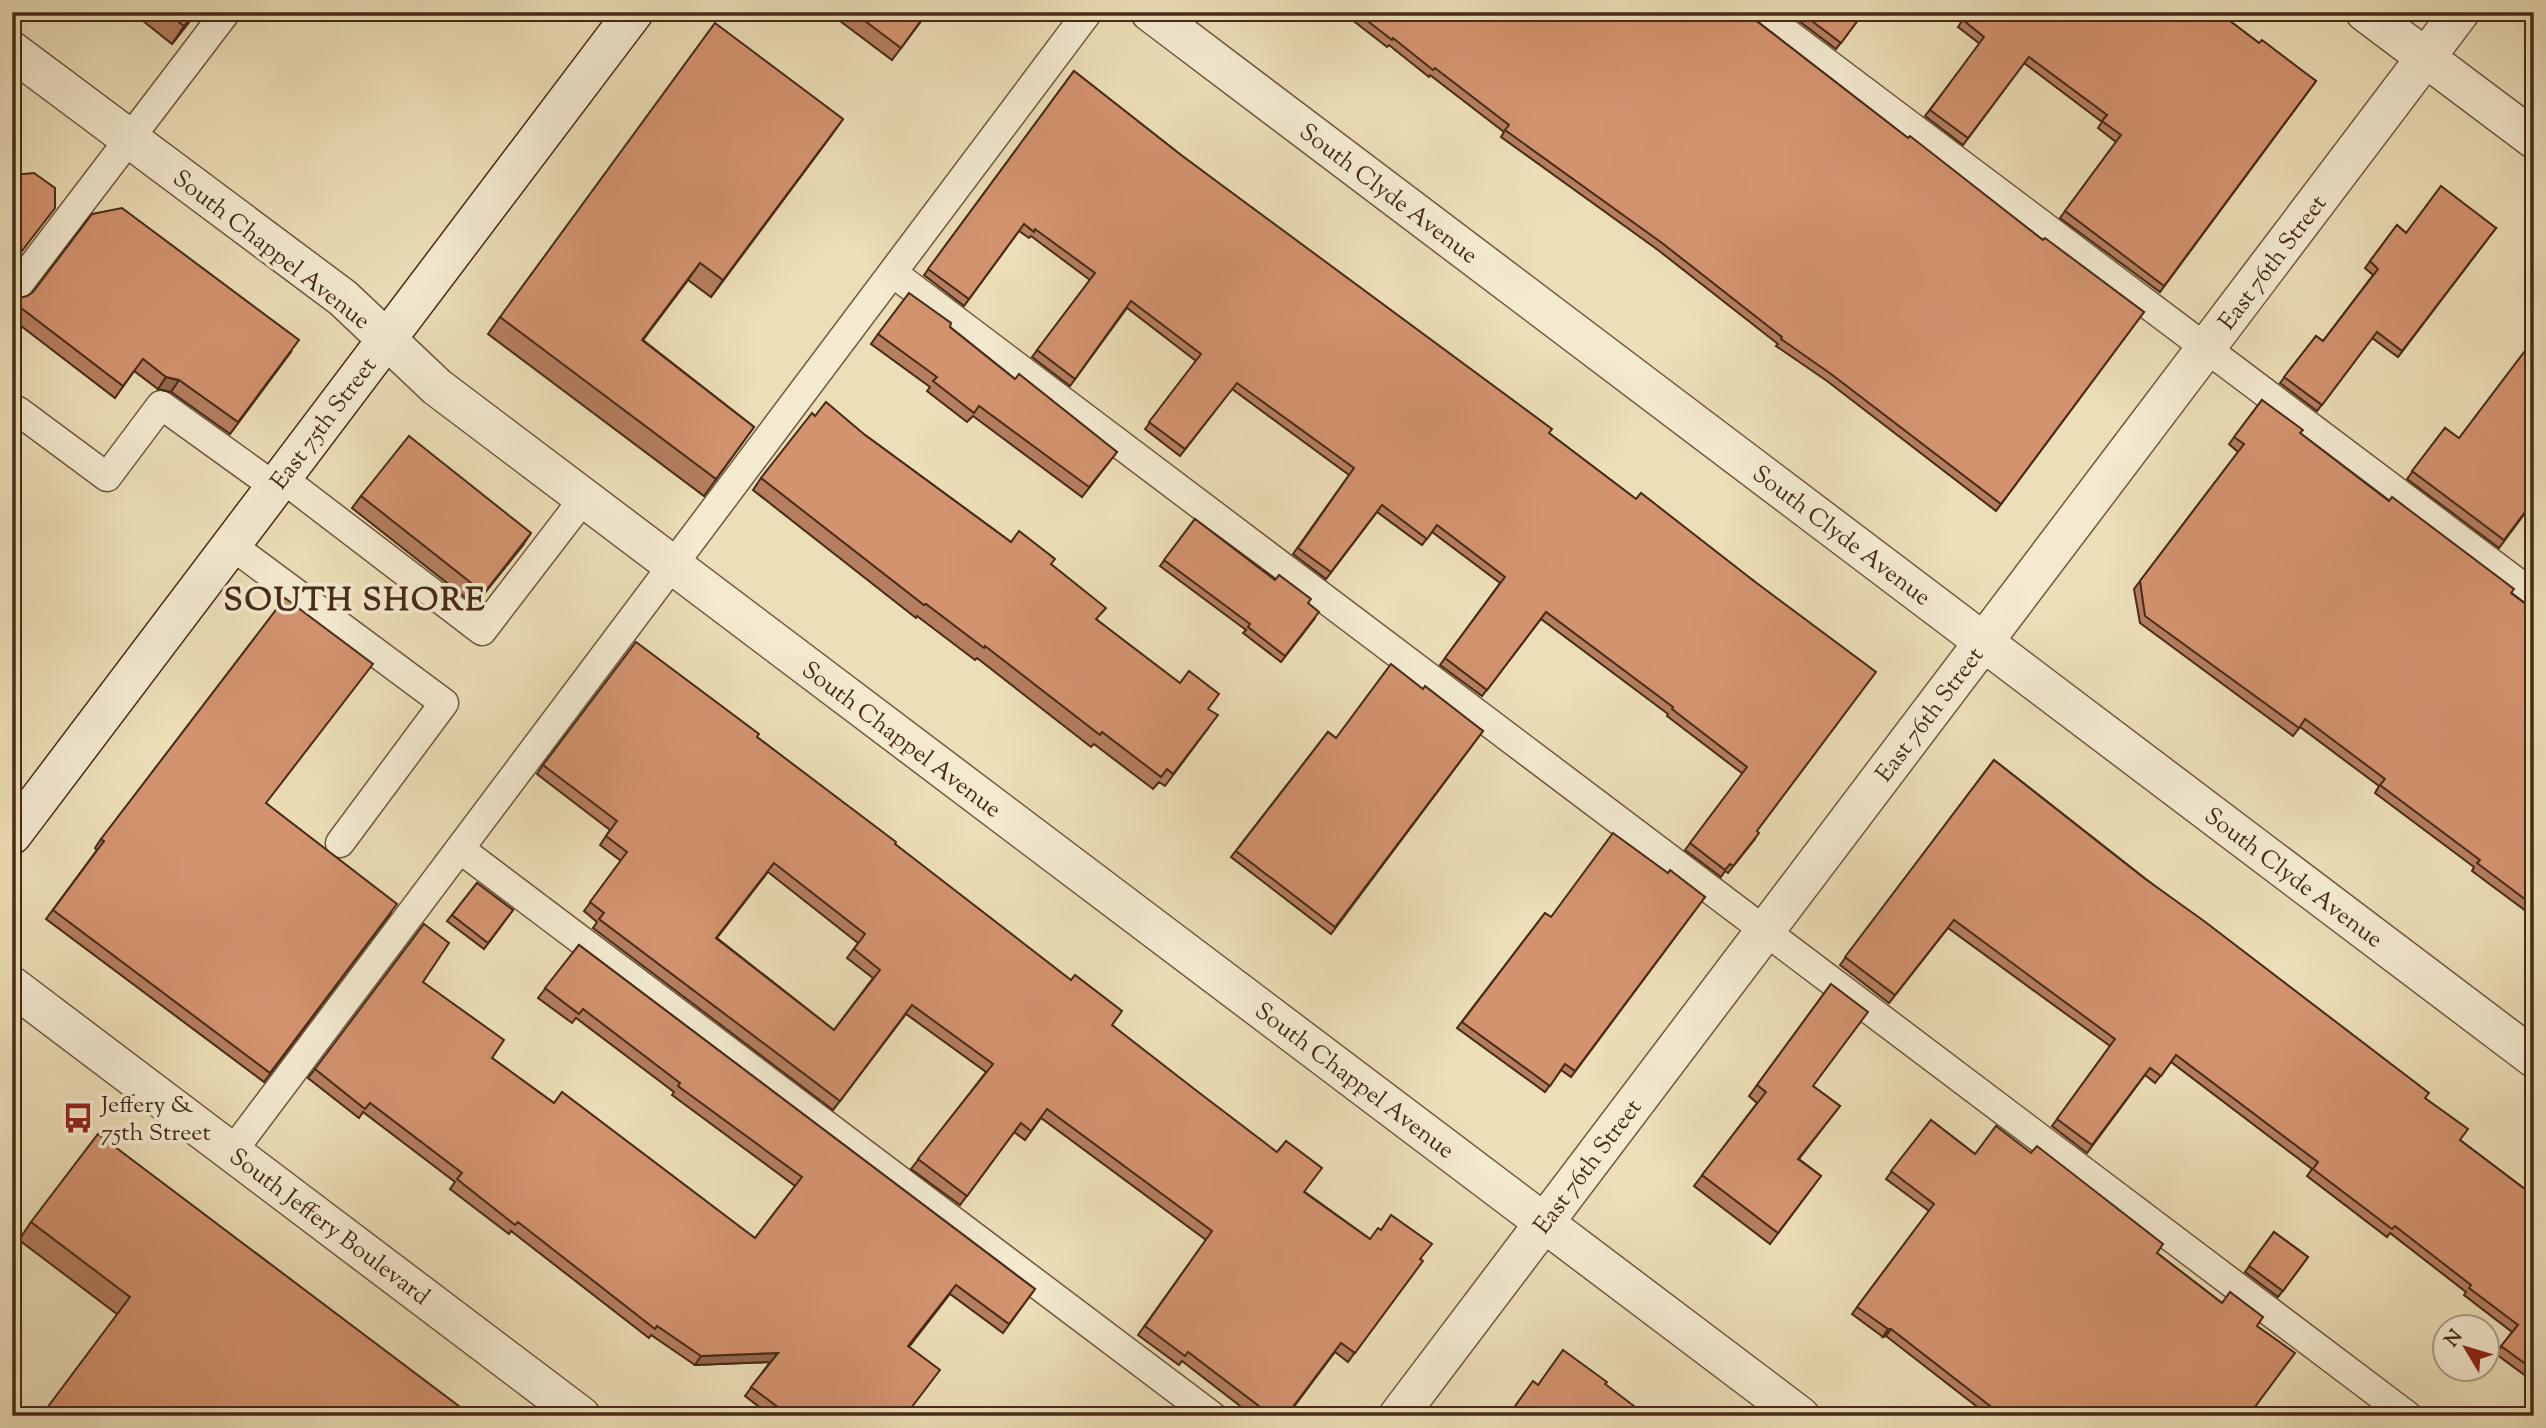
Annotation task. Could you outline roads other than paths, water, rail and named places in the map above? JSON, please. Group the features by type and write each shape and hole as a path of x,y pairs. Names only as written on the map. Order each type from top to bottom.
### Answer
{"street":[{"name":"East 75th Street","path":"12,835 634,12"},
{"name":"South Clyde Avenue","path":"1150,12 2534,1058"},
{"path":"2365,12 2534,139"},
{"name":"East 76th Street","path":"1398,1416 2460,12"},
{"name":"South Chappel Avenue","path":"12,51 342,298 437,387 1800,1416"},
{"name":"South Jeffery Boulevard","path":"12,986 581,1416"}],"lane":[{"path":"12,293 226,12"},
{"path":"232,1152 1088,12"},
{"path":"1759,12 2534,594"},
{"path":"892,273 2408,1416"},
{"path":"18,411 107,477 161,405 279,482 482,631 584,498"},
{"path":"232,545 444,704 340,843"},
{"path":"460,849 1212,1416"}],"place":[{"name":"Jeffery & 75th Street","path":"78,1118"}],"district":[{"name":"SOUTH SHORE","path":"355,599"}]}
